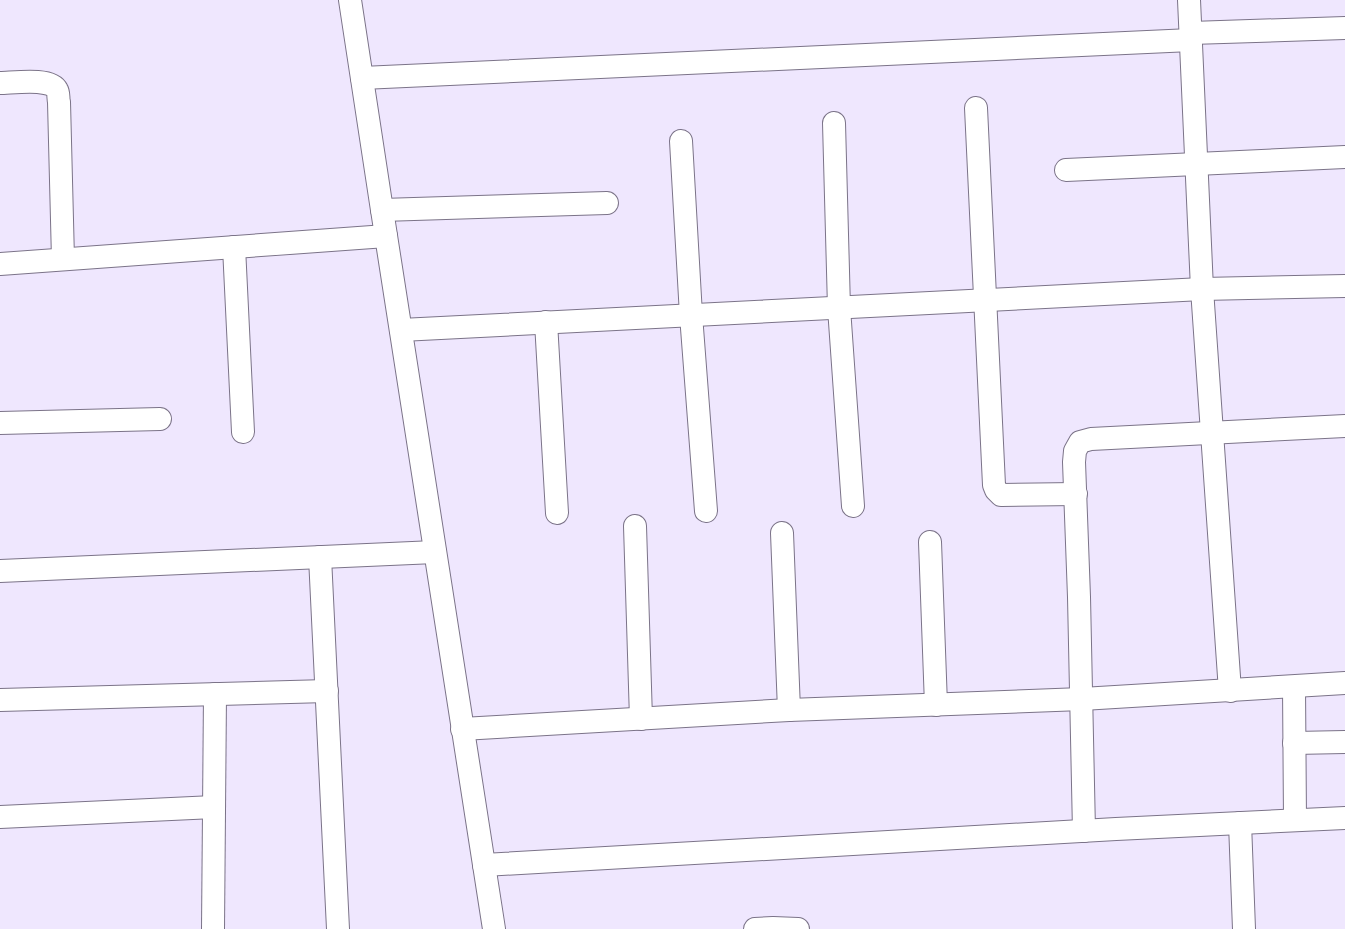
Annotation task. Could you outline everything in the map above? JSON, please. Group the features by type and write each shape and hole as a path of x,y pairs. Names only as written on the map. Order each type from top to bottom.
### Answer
{"street":[{"path":"350,0 494,929"},
{"path":"1189,0 1202,289 1230,691"},
{"path":"362,78 1345,28"},
{"path":"0,83 37,81 51,83 57,89 59,110 63,259"},
{"path":"976,108 994,484 996,490 1001,495 1076,494"},
{"path":"834,123 839,308 853,506"},
{"path":"681,141 691,315 706,511"},
{"path":"1066,170 1345,157"},
{"path":"382,210 607,203"},
{"path":"0,264 386,236"},
{"path":"234,247 243,432"},
{"path":"401,330 1202,289 1345,286"},
{"path":"546,322 558,513"},
{"path":"0,422 160,419"},
{"path":"1084,831 1075,451 1080,442 1091,439 1345,426"},
{"path":"634,526 641,719"},
{"path":"782,533 789,710"},
{"path":"930,542 936,704"},
{"path":"0,571 435,552"},
{"path":"320,557 338,929"},
{"path":"462,729 789,710 1082,699 1345,683"},
{"path":"1294,686 1295,820"},
{"path":"0,700 327,690"},
{"path":"214,929 215,694"},
{"path":"1294,743 1345,742"},
{"path":"0,817 214,807"},
{"path":"484,865 1084,831 1345,818"},
{"path":"1240,823 1244,929"},
{"path":"755,929 798,929"}]}
